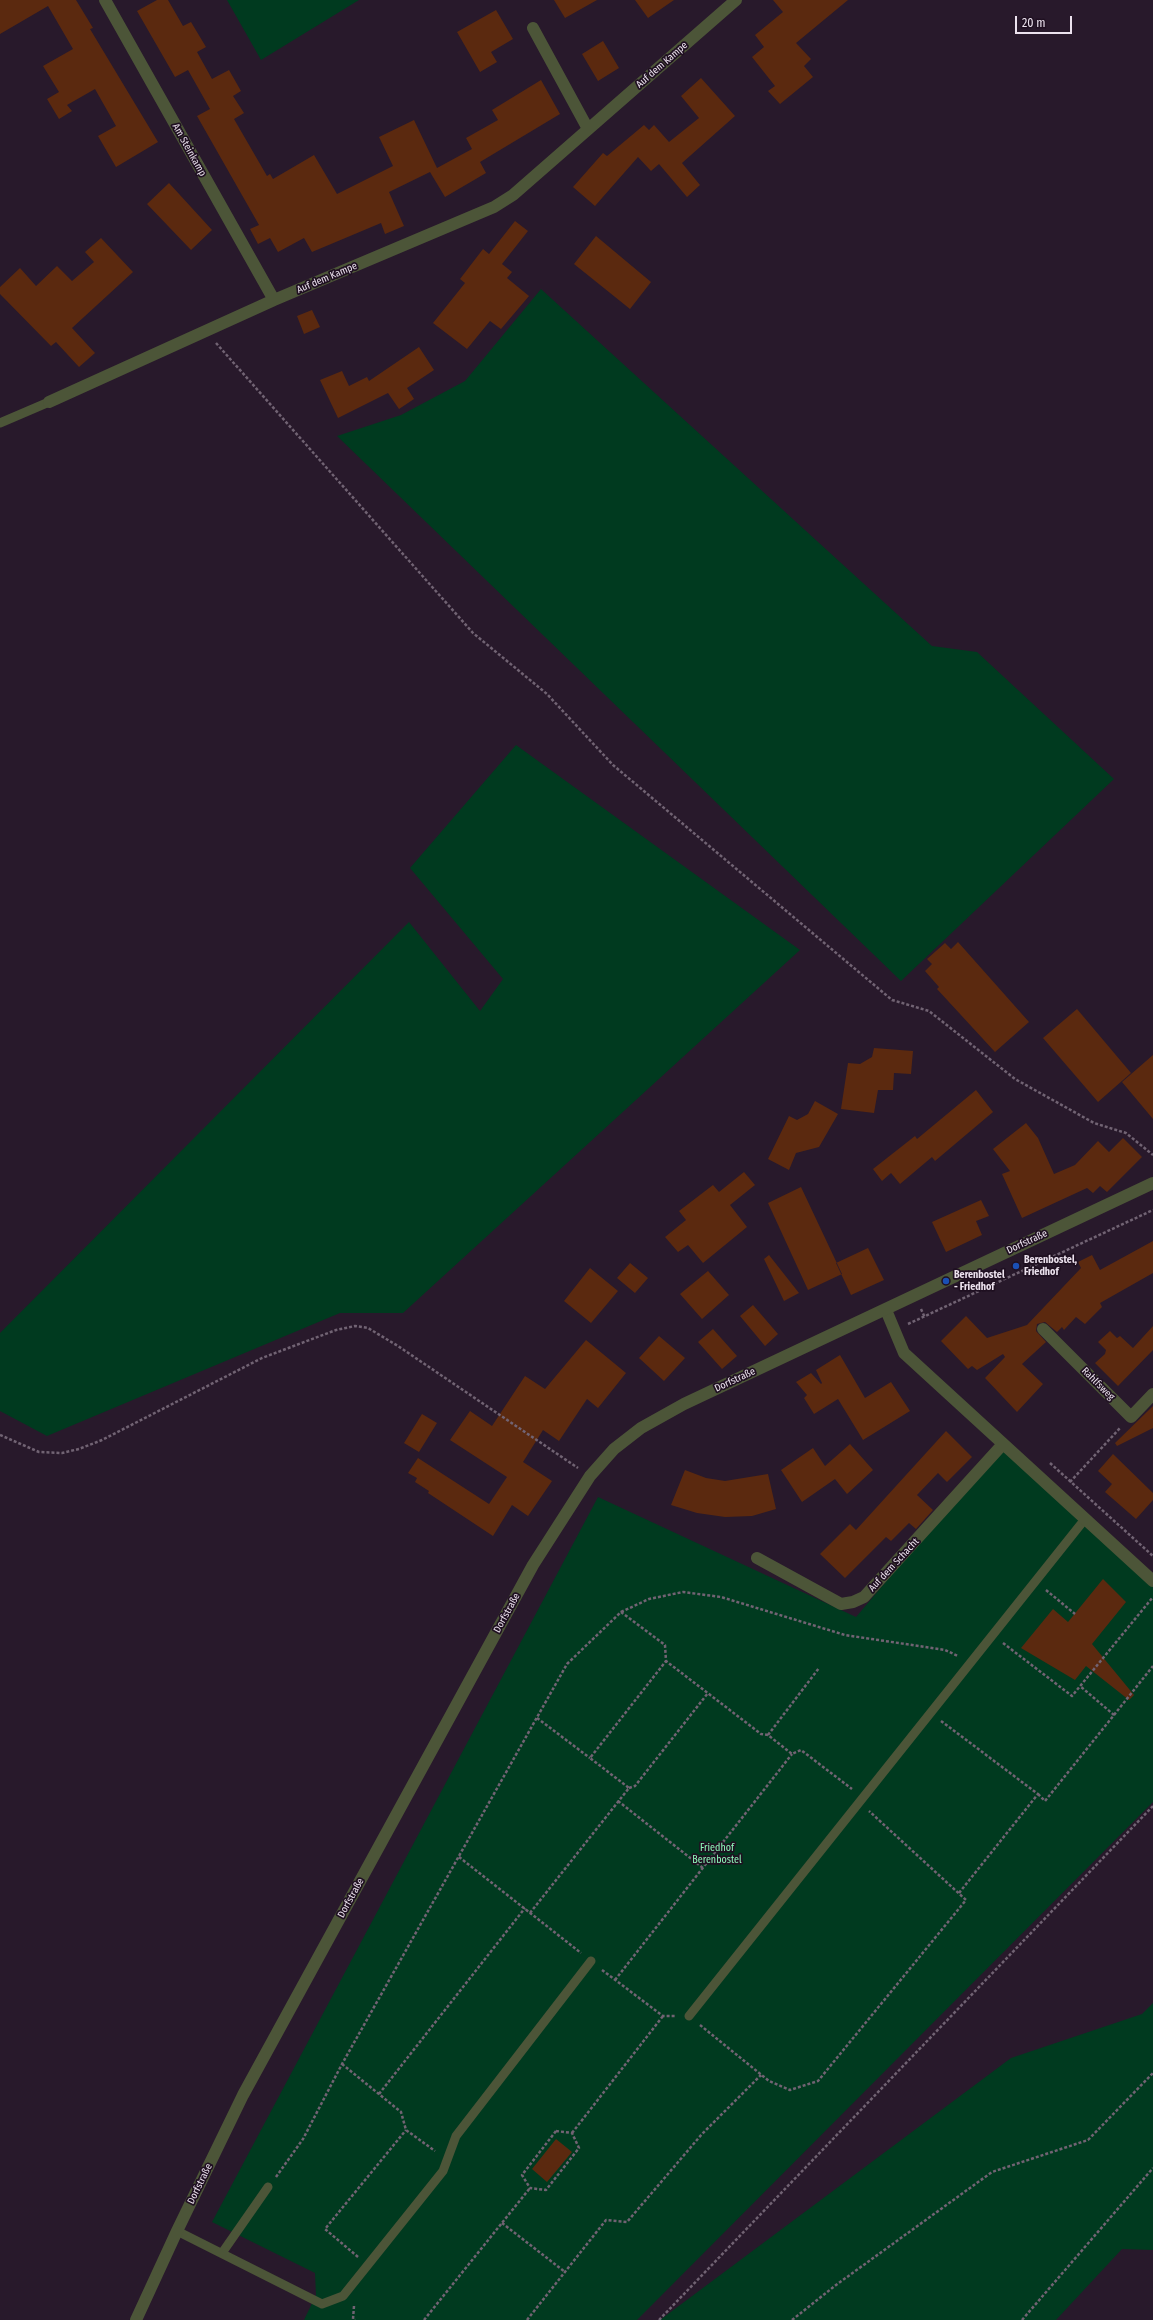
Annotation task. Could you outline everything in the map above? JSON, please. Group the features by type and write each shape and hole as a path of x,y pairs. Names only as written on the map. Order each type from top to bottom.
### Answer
{"street":[{"name":"Am Steinkamp","path":"105,0 274,300"},
{"name":"Auf dem Kampe","path":"49,402 207,332 274,300 494,207 513,195 736,0"},
{"path":"533,28 588,129"},
{"name":"Dorfstraße","path":"136,2320 177,2231 244,2095 522,1586 553,1532 590,1476 614,1449 641,1428 684,1404 1153,1183"},
{"path":"886,1310 904,1353 1153,1581"},
{"name":"Rahlfsweg","path":"1043,1329 1131,1417"},
{"path":"1131,1417 1153,1394"},
{"name":"Auf dem Schacht","path":"757,1558 841,1604 853,1602 864,1597 1003,1444"}],"lane":[{"path":"0,423 49,402"},
{"path":"689,2016 1085,1519"},
{"path":"177,2231 322,2304 343,2296 443,2171 456,2136 591,1961"},
{"path":"222,2253 268,2187"}],"path":[{"path":"207,332 473,633 546,694 613,765 892,1000 930,1011 1015,1078 1094,1123 1126,1133 1153,1155"},
{"path":"895,1330 925,1318 1153,1210"},
{"path":"0,1434 40,1452 62,1453 79,1449 102,1440 262,1358 336,1330 355,1326 368,1328 398,1346 590,1476"},
{"path":"1061,1497 1070,1487 1070,1481 1131,1417"},
{"path":"1035,1581 1075,1614"},
{"path":"268,2187 302,2139 342,2064 567,1664 621,1612 649,1598 683,1592 720,1597 845,1635 944,1650 971,1662"},
{"path":"993,1635 1072,1696 1153,1597"},
{"path":"590,1758 666,1661 665,1645 621,1612"},
{"path":"666,1661 761,1734 768,1735 792,1754"},
{"path":"931,1713 1038,1794 1045,1801 1153,1666"},
{"path":"768,1735 819,1668"},
{"path":"1080,1686 1114,1715"},
{"path":"530,1913 618,1801 629,1788 636,1786 708,1693"},
{"path":"537,1718 629,1788"},
{"path":"615,1980 792,1754 801,1750 862,1800 966,1900 818,2081 790,2090 769,2081 689,2016"},
{"path":"958,1893 1038,1794"},
{"path":"618,1801 703,1868"},
{"path":"659,2320 1153,1806"},
{"path":"459,1857 663,2016 572,2133"},
{"path":"379,2094 525,1908"},
{"path":"342,2064 402,2112 406,2130 447,2160"},
{"path":"792,2320 992,2172 1088,2140 1153,2073"},
{"path":"527,2320 606,2220 627,2222 702,2134 762,2075"},
{"path":"368,2266 325,2229 406,2130"},
{"path":"530,2188 522,2175 556,2131 572,2133"},
{"path":"530,2188 546,2190 579,2148 572,2133"},
{"path":"1022,2320 1153,2168"},
{"path":"424,2320 530,2188"},
{"path":"502,2223 565,2272"}],"green space":[{"path":"227,0 359,0 261,60"},
{"path":"541,289 932,646 977,652 1114,779 901,981 337,436 401,415 465,381"},
{"path":"516,745 800,950 403,1313 340,1313 47,1436 0,1411 0,1333 409,922 480,1011 503,979 410,868"},
{"name":"Friedhof Berenbostel","path":"1003,1444 1153,1581 1153,1802 637,2320 304,2320 316,2295 315,2273 212,2222 598,1497 856,1617"},
{"path":"1153,2003 1153,2250 1122,2249 1056,2320 660,2320 1011,2058 1142,2014"}],"building":[{"path":"0,0 76,0 93,28 90,29 158,142 116,167 98,136 116,126 95,89 67,105 72,111 59,119 47,99 59,92 43,66 73,49 48,6 0,34"},
{"path":"157,0 168,0 183,26 191,22 206,47 197,52 212,79 229,70 241,91 233,96 244,113 234,119 267,176 270,174 273,179 314,155 337,194 393,166 379,137 414,120 437,168 472,149 466,138 498,120 492,110 541,80 560,114 480,162 486,173 445,197 430,172 389,192 404,226 385,234 381,223 312,252 304,238 278,252 270,238 258,244 250,229 259,225 197,116 210,109 188,70 175,77 137,11"},
{"path":"554,0 597,0 565,18"},
{"path":"635,0 674,0 648,18"},
{"path":"773,0 848,0 796,43 811,59 804,66 813,77 780,104 768,91 775,86 752,57 764,47 755,35 783,12"},
{"path":"496,10 513,39 491,52 497,62 480,72 457,32"},
{"path":"603,41 619,68 598,81 582,54"},
{"path":"701,78 735,116 682,163 700,185 687,197 659,164 651,171 638,157 595,206 573,187 603,153 607,156 644,125 649,130 654,125 669,142 699,118 681,96"},
{"path":"169,183 212,230 191,250 147,204"},
{"path":"515,221 528,231 502,264 512,272 507,278 529,296 501,329 490,321 467,349 433,323 465,283 460,279 483,249 489,254"},
{"path":"596,236 651,282 630,309 574,264"},
{"path":"101,238 133,272 72,328 95,353 79,367 56,342 51,346 0,294 0,287 20,268 36,286 57,266 72,281 94,262 85,252"},
{"path":"312,310 320,327 304,334 297,316"},
{"path":"419,347 434,370 407,388 414,399 399,409 388,393 338,418 320,380 342,371 349,386 367,377 369,381"},
{"path":"958,942 1029,1022 995,1052 937,989 939,987 925,971 932,964 927,959 945,943 951,949"},
{"path":"1077,1009 1131,1073 1098,1102 1043,1038"},
{"path":"874,1048 913,1051 911,1074 894,1073 893,1090 878,1090 874,1113 841,1109 848,1063 860,1064 872,1057"},
{"path":"1153,1055 1153,1119 1122,1082"},
{"path":"976,1090 993,1112 935,1161 932,1157 900,1184 891,1173 882,1181 873,1169 915,1136 917,1139"},
{"path":"815,1101 838,1114 819,1147 796,1153 789,1170 768,1159 789,1116 797,1120 808,1114"},
{"path":"1026,1123 1038,1138 1054,1174 1075,1165 1098,1141 1109,1152 1123,1138 1142,1157 1107,1192 1100,1186 1093,1193 1087,1188 1022,1218 1002,1174 1010,1171 993,1149"},
{"path":"744,1172 755,1185 730,1205 747,1227 703,1263 688,1245 678,1252 665,1237 686,1220 679,1211 713,1185 719,1192"},
{"path":"801,1187 842,1274 808,1290 768,1203"},
{"path":"981,1200 989,1216 976,1221 982,1235 946,1252 932,1222"},
{"path":"1153,1241 1153,1273 1100,1303 1102,1307 1085,1324 1076,1317 1064,1330 1062,1327 1057,1332 1045,1322 1037,1324 1036,1331 1046,1342 1022,1364 1043,1384 1017,1412 985,1378 1005,1357 1003,1354 977,1370 972,1366 968,1369 941,1341 966,1316 987,1338 1027,1325 1081,1268 1078,1262 1092,1255 1100,1270"},
{"path":"868,1248 884,1280 851,1295 836,1263"},
{"path":"769,1255 799,1293 784,1301 764,1259"},
{"path":"630,1263 648,1278 635,1293 617,1278"},
{"path":"590,1268 618,1291 591,1323 564,1301"},
{"path":"708,1271 729,1295 702,1319 680,1294"},
{"path":"753,1305 778,1334 765,1346 740,1316"},
{"path":"1153,1326 1153,1350 1118,1386 1095,1363 1105,1354 1106,1350 1098,1342 1110,1331 1117,1338 1120,1336 1133,1348"},
{"path":"713,1329 737,1356 722,1369 698,1342"},
{"path":"659,1336 685,1358 664,1381 639,1358"},
{"path":"586,1340 626,1373 598,1408 587,1399 559,1441 543,1430 523,1462 552,1481 528,1516 512,1505 493,1536 428,1493 429,1491 415,1482 417,1478 408,1473 418,1458 489,1504 507,1477 450,1440 470,1411 492,1426 525,1376 545,1389"},
{"path":"840,1355 865,1398 891,1382 910,1411 863,1440 838,1399 814,1414 804,1398 807,1395 796,1382 811,1373 821,1384 822,1383 816,1370"},
{"path":"1153,1406 1153,1428 1117,1446 1115,1443"},
{"path":"422,1414 437,1423 419,1452 404,1443"},
{"path":"946,1431 972,1457 947,1482 938,1473 917,1495 933,1510 916,1529 909,1523 891,1541 886,1537 845,1578 820,1554 850,1524 856,1530"},
{"path":"850,1444 873,1470 847,1494 835,1479 802,1502 781,1470 813,1448 825,1466"},
{"path":"1113,1454 1153,1493 1153,1500 1136,1519 1105,1492 1112,1484 1098,1471"},
{"path":"685,1470 706,1478 725,1481 768,1474 776,1509 752,1516 725,1517 697,1513 671,1505"},
{"path":"1103,1579 1126,1602 1092,1644 1134,1695 1129,1700 1086,1666 1075,1680 1021,1648 1053,1609 1068,1622"},
{"path":"556,2139 572,2152 547,2182 532,2169"}],"place":[{"name":"Berenbostel, Friedhof","path":"1016,1266"},
{"name":"Berenbostel - Friedhof","path":"946,1281"}]}
